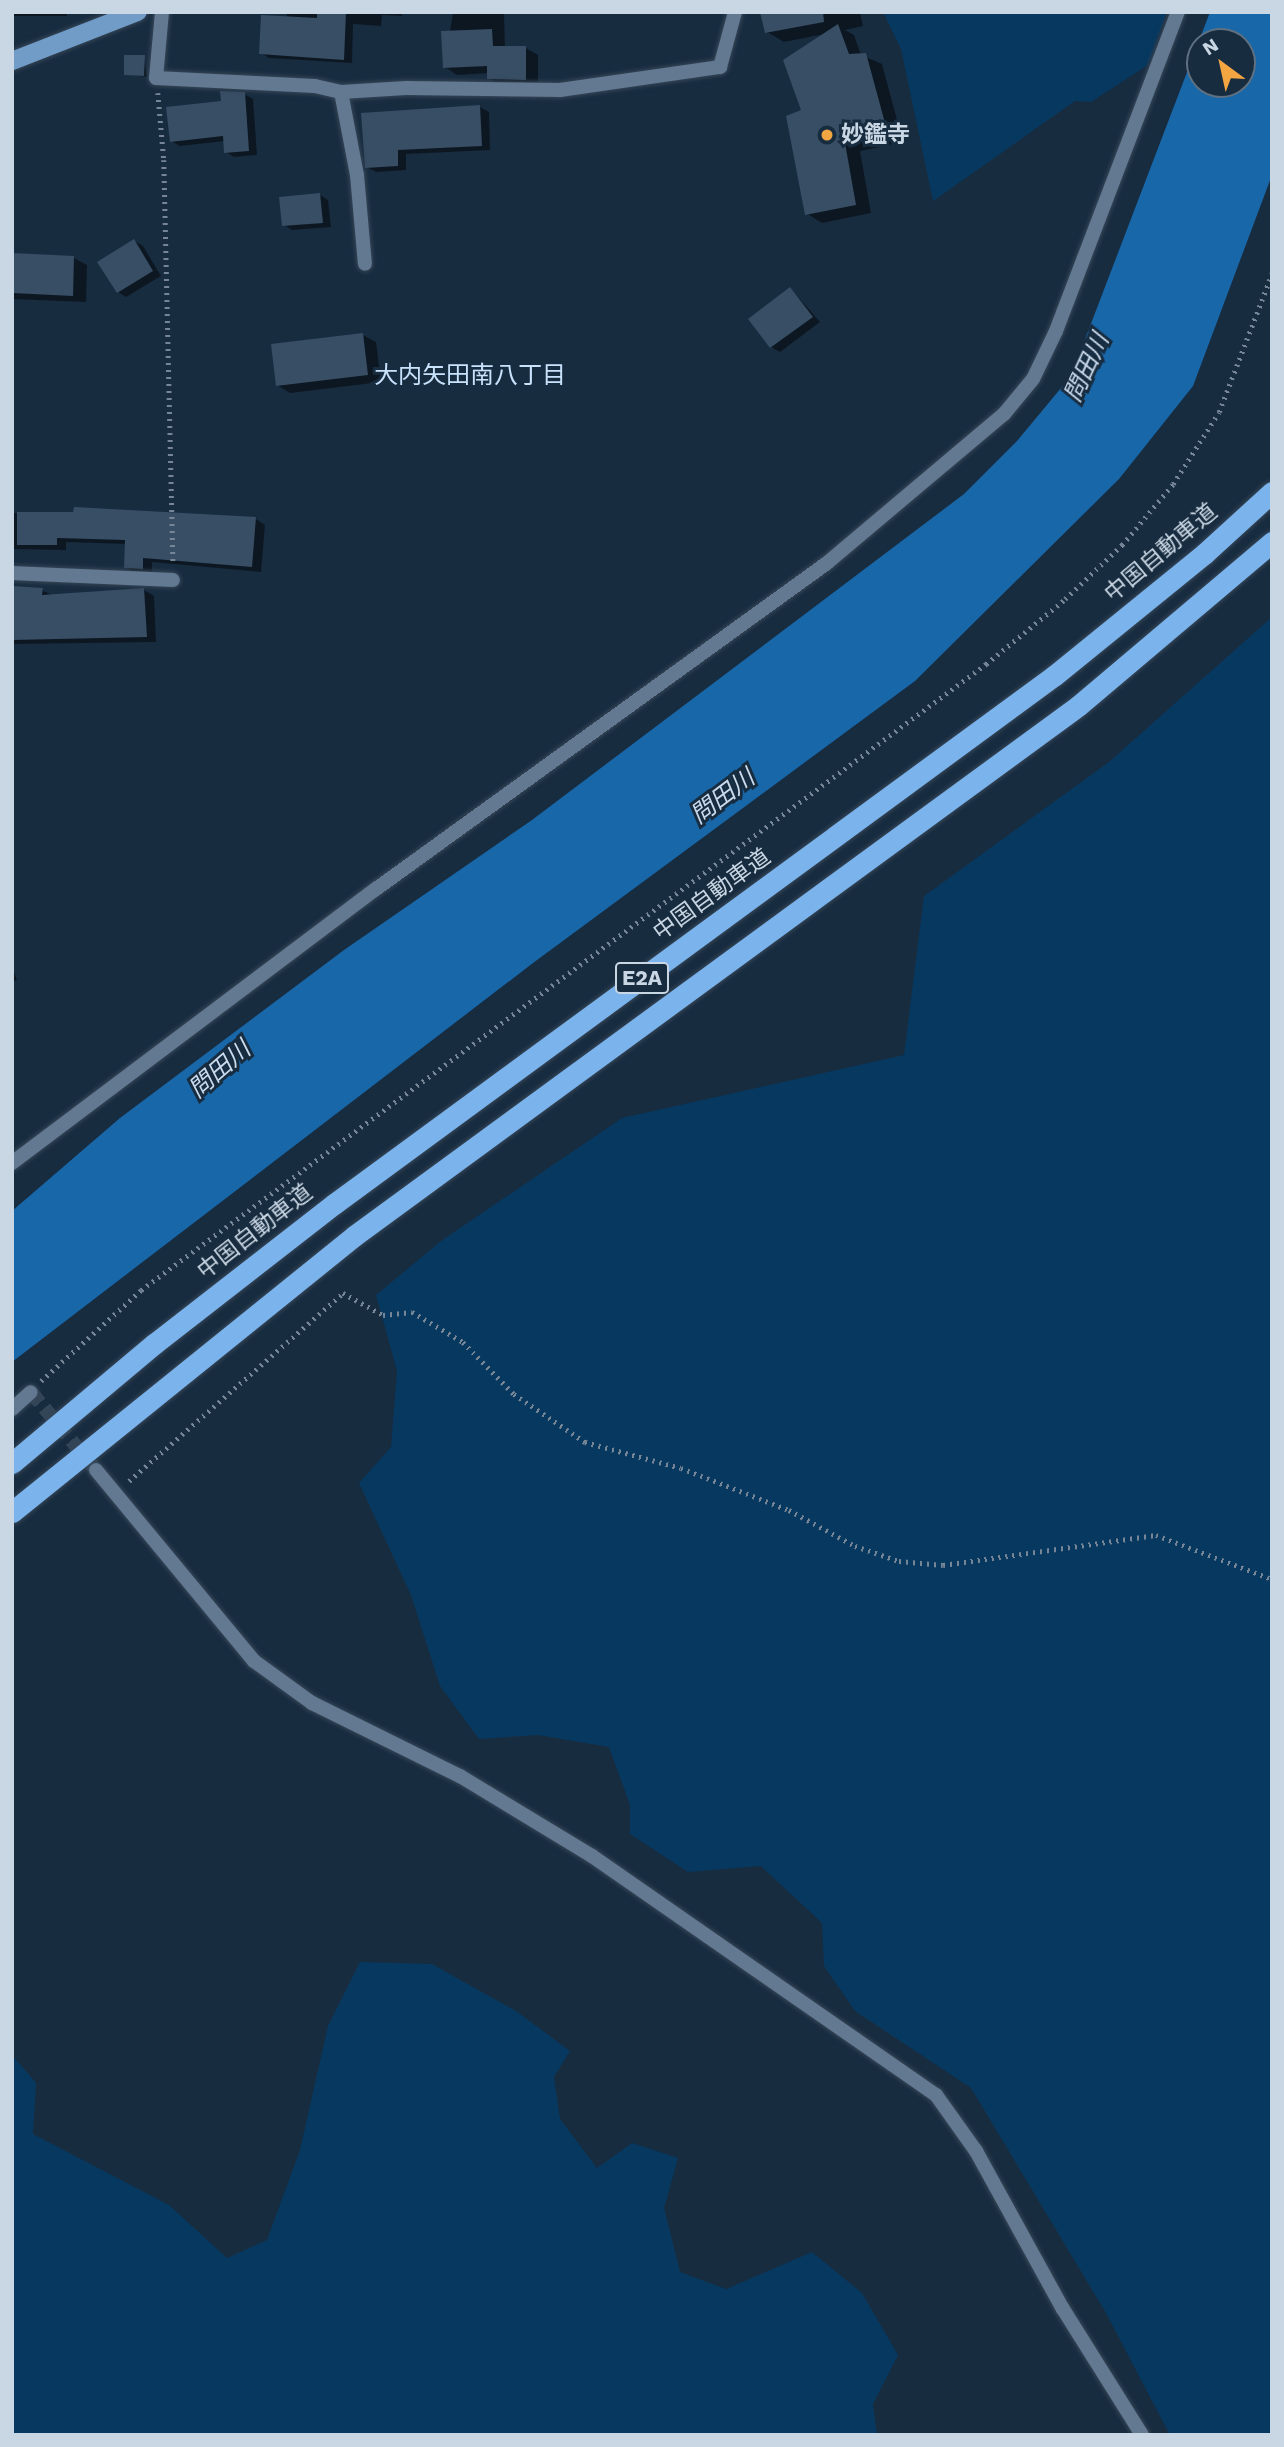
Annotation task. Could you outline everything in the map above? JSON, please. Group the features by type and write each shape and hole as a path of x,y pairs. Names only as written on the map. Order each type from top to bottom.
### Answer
{"highway":[{"name":"中国自動車道","path":"12,1463 154,1344 334,1204 1055,675 1204,554 1272,492"},
{"name":"E2A","path":"12,1512 354,1236 1078,706 1272,542"}],"main road":[{"path":"12,61 138,12"}],"street":[{"path":"162,12 156,78 315,86 341,92 406,88 560,90 720,67 735,12"},
{"path":"12,1163 376,889 827,563 1004,414 1033,379 1056,331 1178,12"},
{"path":"341,92 356,175 365,264"},
{"path":"12,573 173,580"},
{"path":"12,1409 31,1392"},
{"path":"96,1470 264,1668 312,1703 460,1776 592,1856 936,2095 976,2151 1063,2309 1142,2435"}],"path":[{"path":"156,78 164,160 173,580"},
{"path":"31,1392 141,1290 986,664 1065,599 1122,545 1172,484 1212,422 1272,273"},
{"path":"116,1492 343,1293 383,1315 412,1312 463,1342 514,1394 585,1442 703,1476 789,1510 855,1546 899,1561 943,1565 1156,1535 1272,1579"}],"shaded area":[{"path":"883,12 1167,12 1148,65 1091,102 1075,101 933,201 901,49"},
{"path":"1272,617 1272,2435 1170,2435 1106,2313 971,2088 855,2011 824,1966 822,1923 761,1866 688,1872 630,1834 630,1805 609,1747 538,1735 479,1739 440,1686 411,1595 359,1483 391,1447 397,1371 376,1295 441,1241 622,1118 904,1055 924,896 1109,762"},
{"path":"360,1962 432,1964 516,2011 570,2051 554,2077 560,2119 597,2168 632,2143 678,2158 664,2208 680,2272 726,2289 812,2252 862,2293 898,2355 873,2404 877,2435 12,2435 12,2055 36,2083 33,2134 169,2205 227,2258 267,2240 300,2150 328,2026"}],"water":[{"name":"問田川","path":"1210,12 1272,12 1272,175 1193,386 1119,479 915,681 533,963 12,1362 12,1211 120,1118 344,950 532,820 964,494 1017,441 1071,376 1186,75 1186,98 1256,98 1256,28 1204,28"}],"building":[{"path":"317,12 346,12 344,60 259,54 261,15 317,18"},
{"path":"760,12 823,12 824,22 765,33"},
{"path":"838,24 849,54 866,53 888,134 845,143 856,205 805,215 786,116 801,110 783,60"},
{"path":"492,29 493,46 526,46 526,80 487,79 487,66 443,68 441,31"},
{"path":"124,55 145,55 144,76 124,75"},
{"path":"220,91 245,92 249,151 224,153 223,136 170,142 166,107 221,101"},
{"path":"480,105 482,146 398,150 398,166 365,168 361,113"},
{"path":"320,193 323,223 282,226 279,197"},
{"path":"134,239 153,271 117,293 97,262"},
{"path":"12,253 74,256 73,296 12,293"},
{"path":"790,287 813,317 770,348 748,319"},
{"path":"363,333 368,375 276,386 271,344"},
{"path":"74,507 256,517 252,567 143,558 143,569 124,568 125,540 57,538 57,545 17,545 17,512 73,512"},
{"path":"12,586 43,588 42,595 144,588 147,637 12,640"}],"tunnel":[{"path":"31,1392 96,1470"}],"place":[{"name":"妙鑑寺","path":"827,135"}],"district":[{"name":"大内矢田南八丁目","path":"470,376"}]}
